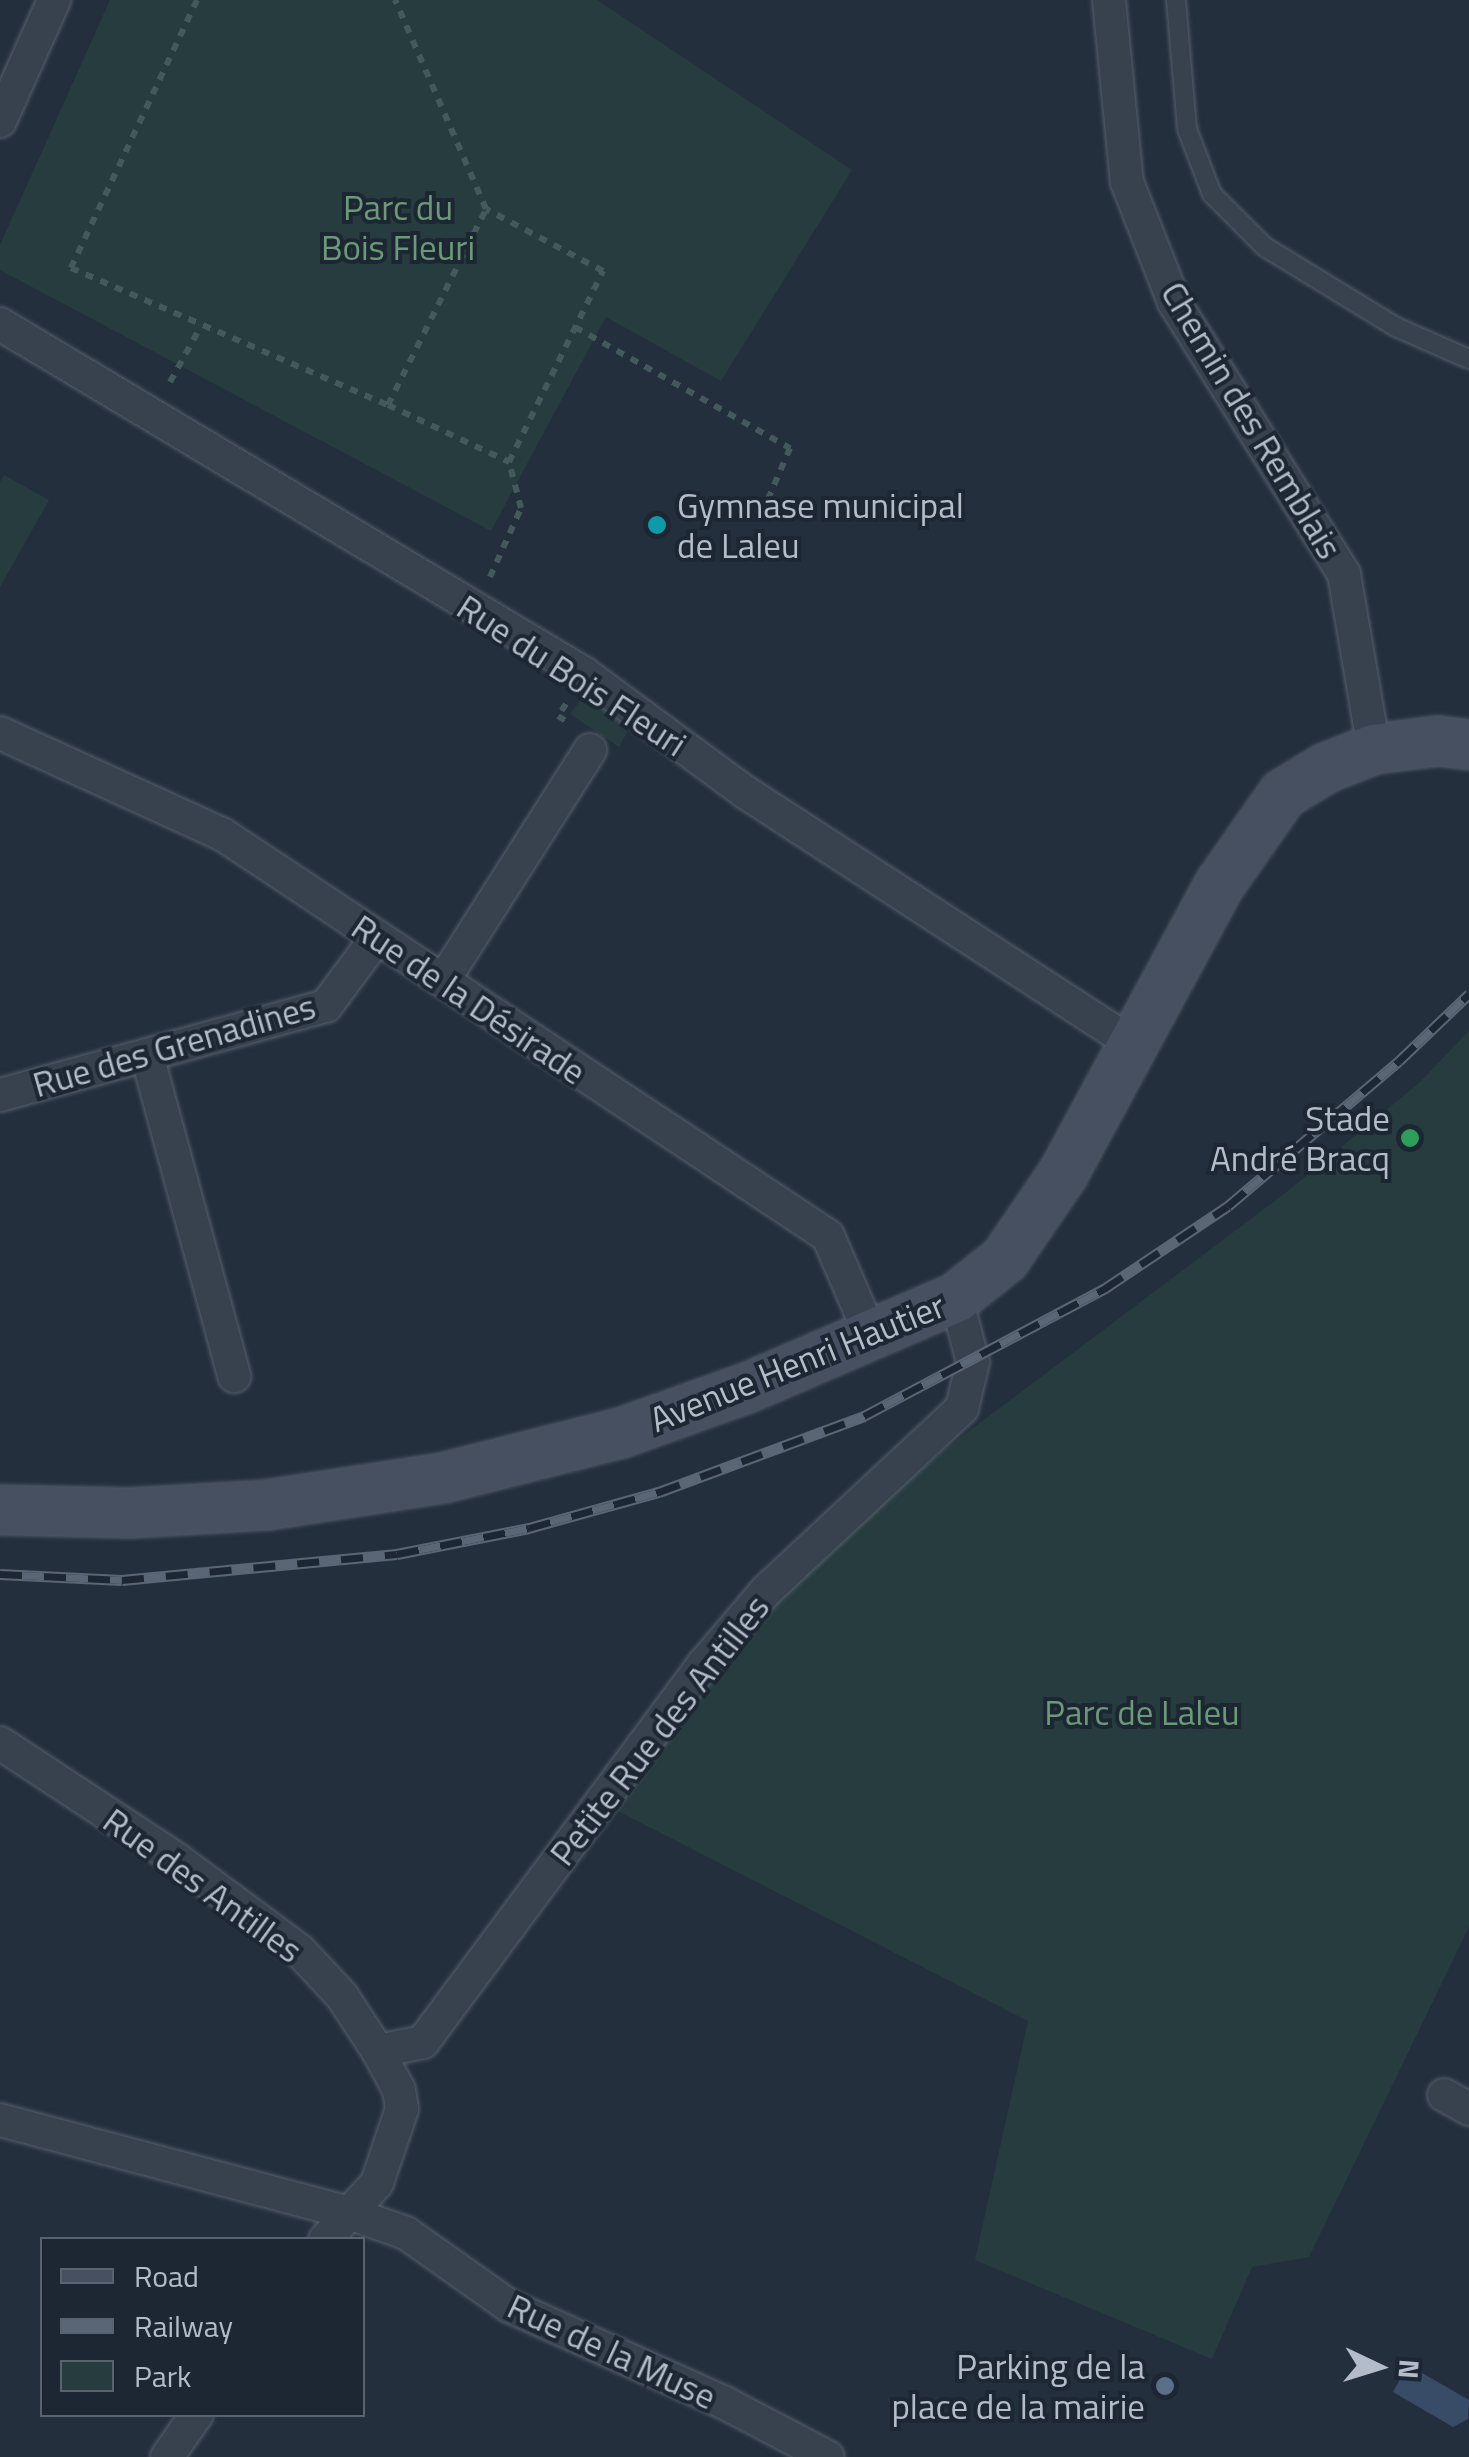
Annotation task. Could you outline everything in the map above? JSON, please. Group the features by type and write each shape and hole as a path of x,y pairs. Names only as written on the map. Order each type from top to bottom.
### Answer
{"street":[{"path":"0,120 54,0"},
{"name":"Chemin des Remblais","path":"1109,0 1127,182 1174,302 1344,574 1374,749"},
{"name":"Rue du Bois Fleuri","path":"0,324 585,674 745,792 1133,1044"},
{"name":"Rue de la Désirade","path":"0,733 222,834 828,1236 872,1338"},
{"path":"1374,749 1438,741 1469,745"},
{"name":"Avenue Henri Hautier","path":"0,1510 130,1513 267,1506 443,1478 621,1433 872,1338 956,1298 988,1277 1033,1220 1220,884 1283,794 1326,768 1374,749"},
{"path":"443,981 590,750"},
{"name":"Rue des Grenadines","path":"0,1095 326,1006 377,937"},
{"path":"147,1055 234,1376"},
{"name":"Petite Rue des Antilles","path":"378,2052 423,2042 703,1666 766,1591 962,1408 973,1362 956,1298"},
{"name":"Rue des Antilles","path":"0,1743 175,1858 299,1950 342,1996 399,2090 402,2109 377,2183 326,2237"},
{"name":"Rue de la Muse","path":"0,2120 346,2212 406,2233 509,2306 725,2403 828,2457"},
{"path":"167,2457 195,2417"}],"lane":[{"path":"1176,0 1187,130 1212,194 1265,247 1396,327 1469,359"}],"path":[{"path":"196,0 71,268 388,405 509,462"},
{"path":"395,0 486,210 603,271 509,462 521,508 475,610"},
{"path":"388,405 486,210"},
{"path":"152,415 201,326"},
{"path":"576,327 790,448 762,513"}],"green space":[{"name":"Parc du Bois Fleuri","path":"110,0 597,0 852,170 721,381 606,317 491,531 0,270 0,245"},
{"path":"4,475 49,500 0,587 0,482"},
{"path":"585,694 629,729 619,747 570,714"},
{"name":"Parc de Laleu","path":"1469,1031 1469,1927 1309,2257 1252,2267 1212,2359 975,2260 1028,2021 608,1806 763,1605 948,1447 1284,1194 1419,1083"}],"water":[{"path":"1408,2365 1469,2400 1468,2419 1453,2427 1393,2392"}],"railway":[{"path":"0,1574 122,1580 397,1554 529,1528 659,1492 864,1416 1104,1289 1228,1206 1399,1061 1469,994"}],"place":[{"name":"Gymnase municipal de Laleu","path":"657,525"},
{"name":"Stade André Bracq","path":"1410,1138"},
{"name":"Parking de la place de la mairie","path":"1165,2386"}]}
